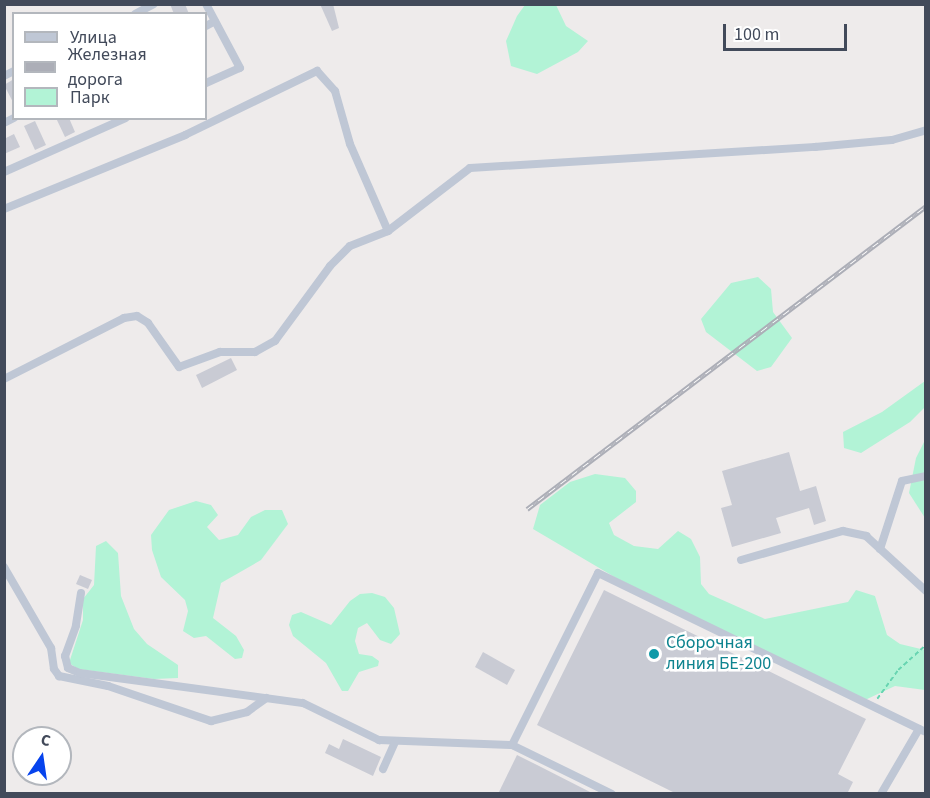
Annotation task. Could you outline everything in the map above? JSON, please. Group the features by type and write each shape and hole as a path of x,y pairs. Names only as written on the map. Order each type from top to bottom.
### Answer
{"street":[{"path":"139,12 154,4"},
{"path":"206,4 240,68 207,84"},
{"path":"207,25 215,21"},
{"path":"4,208 185,135 317,71 335,91 350,144 388,231"},
{"path":"4,172 121,120"},
{"path":"4,379 124,318 137,316 147,322 179,367 220,352 255,352 276,341 330,266 350,246 388,231 470,168 815,147 892,140 926,130"},
{"path":"880,549 902,481 926,476"},
{"path":"741,561 843,531 866,536 926,591"},
{"path":"4,567 51,648 59,676 108,686 211,721 247,712 266,698"},
{"path":"512,745 598,573 872,708 922,730 881,794"},
{"path":"81,593 66,662 68,668 80,673 303,703 379,740 512,745 612,794"},
{"path":"53,661 66,662"},
{"path":"383,770 395,742"}],"path":[{"path":"872,708 898,670 926,645"}],"green space":[{"path":"525,5 556,5 566,26 588,41 578,52 537,74 511,66 506,41 517,16"},
{"path":"758,277 771,289 773,312 792,338 771,367 757,371 706,332 701,319 731,283"},
{"path":"925,381 925,407 910,422 861,453 844,448 843,432 882,412"},
{"path":"925,440 925,518 909,493 916,458"},
{"path":"595,474 625,478 636,491 636,502 609,523 614,535 634,546 658,549 678,531 691,539 700,557 701,584 709,594 765,619 848,602 856,590 875,596 887,635 900,644 925,650 925,690 895,686 865,700 618,579 533,529 540,505 570,482"},
{"path":"196,501 211,505 218,515 207,527 219,540 238,535 251,517 265,510 282,510 288,524 261,560 221,583 213,618 236,636 244,650 242,658 235,659 206,636 194,638 183,631 188,611 185,600 161,577 152,550 151,535 169,510"},
{"path":"106,541 118,553 121,596 134,629 147,644 178,665 178,678 154,679 78,669 69,663 83,620 83,599 94,585 96,546"},
{"path":"372,593 385,597 394,608 400,634 391,644 380,640 367,623 358,628 355,641 359,654 372,656 379,661 378,666 359,672 348,691 342,691 326,663 293,636 289,625 292,615 301,612 331,625 350,601 360,594"}],"building":[{"path":"170,4 185,4 188,12 173,12"},
{"path":"320,4 333,4 339,28 332,31"},
{"path":"12,80 12,100 4,85"},
{"path":"57,120 70,120 75,132 65,137"},
{"path":"35,121 46,145 35,150 24,126"},
{"path":"14,134 20,147 4,154 4,139"},
{"path":"231,358 237,370 202,388 196,375"},
{"path":"789,452 800,491 816,486 826,521 814,525 809,508 776,518 781,533 732,547 721,508 732,505 722,471"},
{"path":"80,575 92,580 88,589 76,584"},
{"name":"Сборочная линия БЕ-200","path":"604,590 866,719 838,774 853,782 847,794 677,794 537,725"},
{"path":"483,652 515,670 507,685 475,667"},
{"path":"343,739 381,757 373,776 325,753 329,744 339,749"},
{"path":"517,755 541,767 594,794 498,794"}],"railway":[{"path":"527,509 926,206"}],"place":[{"name":"Сборочная линия БЕ-200","path":"654,654"}]}
